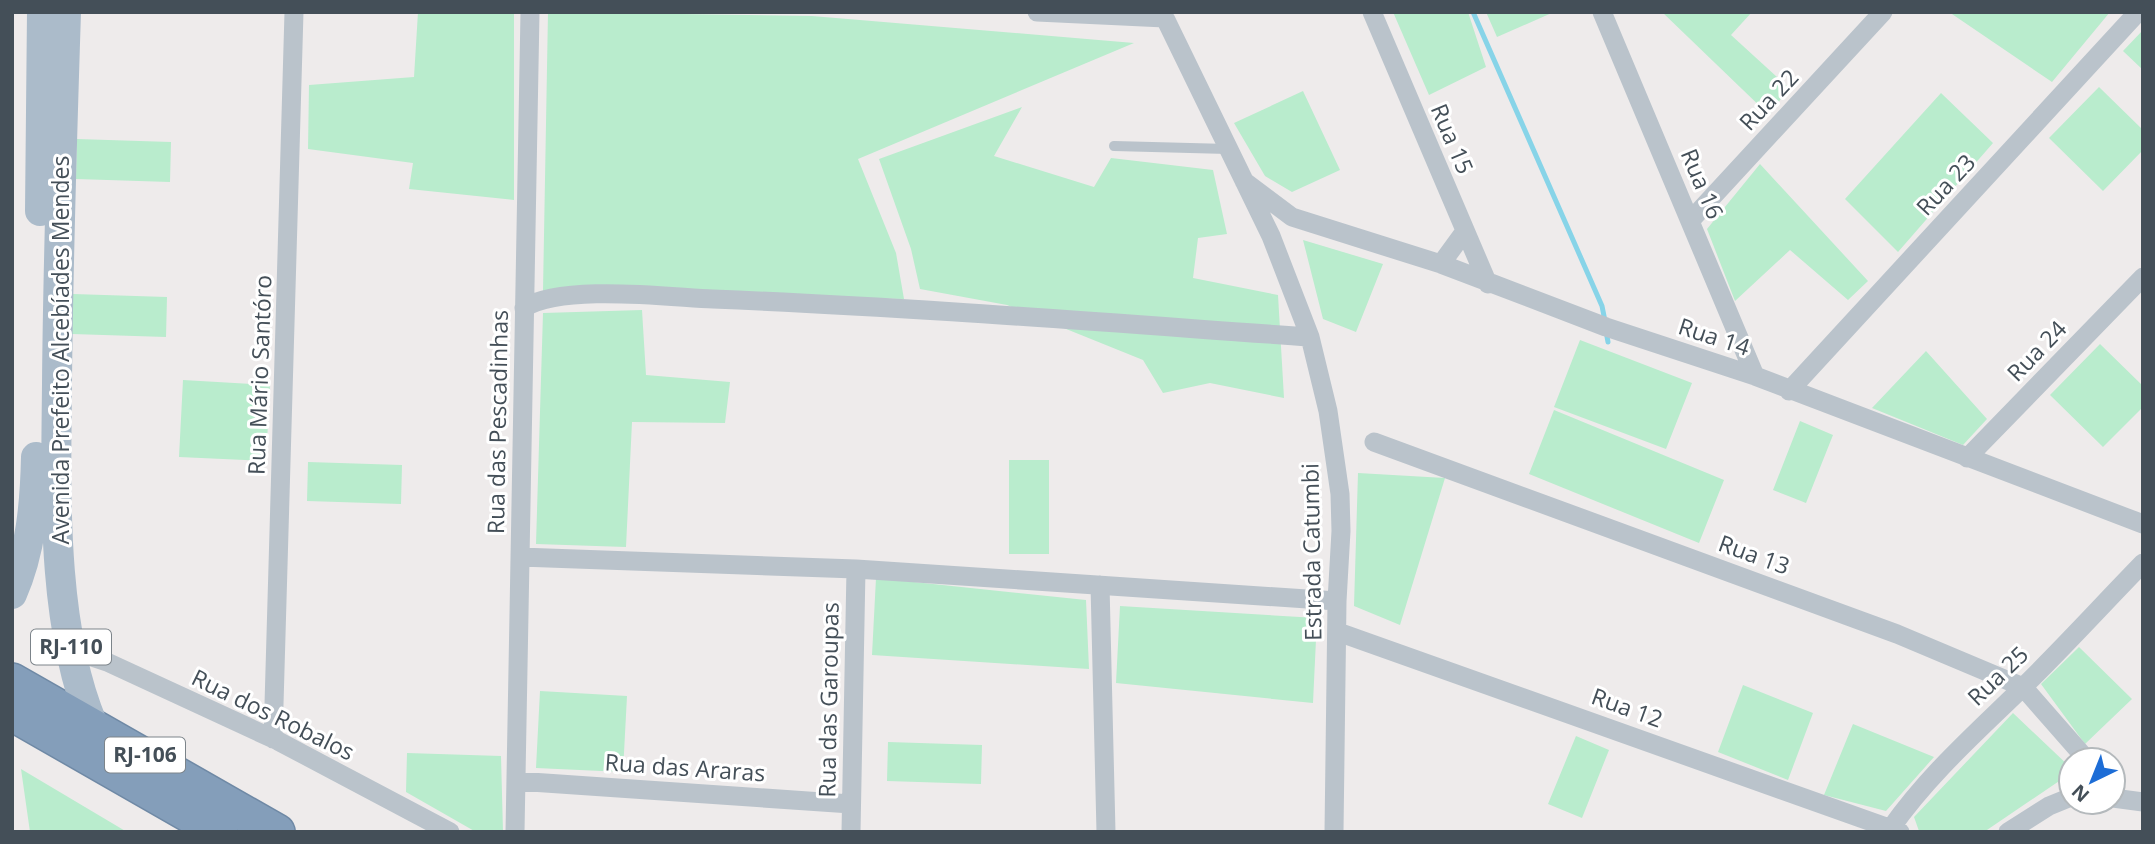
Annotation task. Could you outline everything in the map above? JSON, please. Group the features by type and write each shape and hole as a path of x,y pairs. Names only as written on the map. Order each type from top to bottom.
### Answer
{"highway":[{"name":"RJ-106","path":"12,681 276,832"},
{"name":"RJ-106","path":"12,713 220,832"}],"main road":[{"name":"Avenida Prefeito Alcebíades Mendes","path":"42,12 46,452 71,650 78,688 93,725"},
{"name":"Avenida Prefeito Alcebíades Mendes","path":"12,594 23,570 35,495 46,452 66,12"}],"street":[{"name":"Rua Mário Santóro","path":"273,739 294,12"},
{"name":"Rua das Pescadinhas","path":"515,832 530,12"},
{"path":"1037,12 1164,15"},
{"name":"Rua 15","path":"1372,12 1488,284"},
{"name":"Rua 22","path":"1692,220 1883,12"},
{"name":"Rua 23","path":"1789,391 2138,12"},
{"name":"Estrada Catumbi","path":"1164,15 1271,236 1310,337 1328,411 1341,531 1337,601 1334,832"},
{"name":"Rua 16","path":"1607,15 1755,376"},
{"name":"Rua 14","path":"1244,181 1292,217 1441,264 1606,327 1755,376 2143,524"},
{"path":"1271,236 1292,217"},
{"path":"1441,264 1465,230"},
{"name":"Rua 24","path":"1967,458 2143,277"},
{"path":"524,307 550,299 616,295 809,303 1310,337"},
{"name":"Rua 13","path":"1374,442 1884,629 2023,687 2075,746"},
{"path":"520,556 856,569 1337,601"},
{"name":"Rua 25","path":"1896,830 1914,795 1950,755 2023,687 2143,563"},
{"name":"Rua das Garoupas","path":"851,832 856,569"},
{"path":"1100,585 1106,832"},
{"name":"Rua 12","path":"1338,632 1896,830"},
{"name":"Rua dos Robalos","path":"71,650 107,662 273,739 450,832"},
{"name":"Rua das Araras","path":"516,781 851,804"},
{"path":"2008,832 2031,816 2057,804"}],"lane":[{"path":"1114,146 1228,149"}],"green space":[{"path":"418,12 514,12 514,200 409,189 413,163 308,149 309,85 414,77"},
{"path":"548,12 812,16 1134,43 858,159 896,253 904,299 543,291"},
{"path":"1393,12 1468,12 1486,67 1429,95"},
{"path":"1486,12 1554,12 1497,37"},
{"path":"1662,12 1752,12 1731,35 1789,88 1769,115"},
{"path":"1949,12 2110,12 2052,82"},
{"path":"2143,30 2143,70 2123,51"},
{"path":"2099,87 2143,130 2143,150 2103,191 2049,138"},
{"path":"1303,91 1340,170 1292,192 1265,176 1234,123"},
{"path":"1941,93 1993,143 1898,252 1845,199"},
{"path":"1022,107 994,156 1094,187 1111,158 1213,170 1227,234 1198,238 1193,278 1278,295 1284,398 1210,383 1163,393 1143,360 1007,305 920,289 911,249 879,159"},
{"path":"77,139 171,142 170,182 76,179"},
{"path":"1760,164 1868,281 1848,300 1790,250 1735,301 1707,229"},
{"path":"1303,240 1383,264 1356,332 1323,319"},
{"path":"73,294 167,297 166,337 72,334"},
{"path":"642,310 646,375 730,382 725,423 632,422 626,547 536,544 543,313"},
{"path":"1580,340 1692,383 1666,449 1554,407"},
{"path":"2100,344 2143,386 2143,407 2103,447 2050,395"},
{"path":"1926,351 1987,419 1963,445 1872,408"},
{"path":"183,380 270,385 266,461 179,457"},
{"path":"1554,410 1724,480 1699,543 1529,474"},
{"path":"1800,421 1833,435 1806,503 1773,490"},
{"path":"1009,460 1049,460 1049,554 1009,554"},
{"path":"308,462 402,465 401,504 307,501"},
{"path":"1358,473 1445,478 1400,625 1354,606"},
{"path":"876,578 1086,600 1089,669 872,655"},
{"path":"1120,606 1317,618 1313,703 1116,683"},
{"path":"2079,647 2132,699 2085,744 2041,684"},
{"path":"1743,685 1813,713 1788,780 1718,752"},
{"path":"540,691 627,696 623,772 536,768"},
{"path":"2013,713 2057,755 2057,782 1984,832 1919,831 1914,817"},
{"path":"1853,724 1934,757 1886,811 1824,795"},
{"path":"1576,736 1609,750 1582,818 1548,804"},
{"path":"888,742 982,745 981,784 887,781"},
{"path":"407,753 501,756 503,832 476,832 406,792"},
{"path":"21,769 127,832 30,832"}],"waterway":[{"path":"1473,12 1602,306 1605,321"},
{"path":"1606,331 1608,342"}]}
